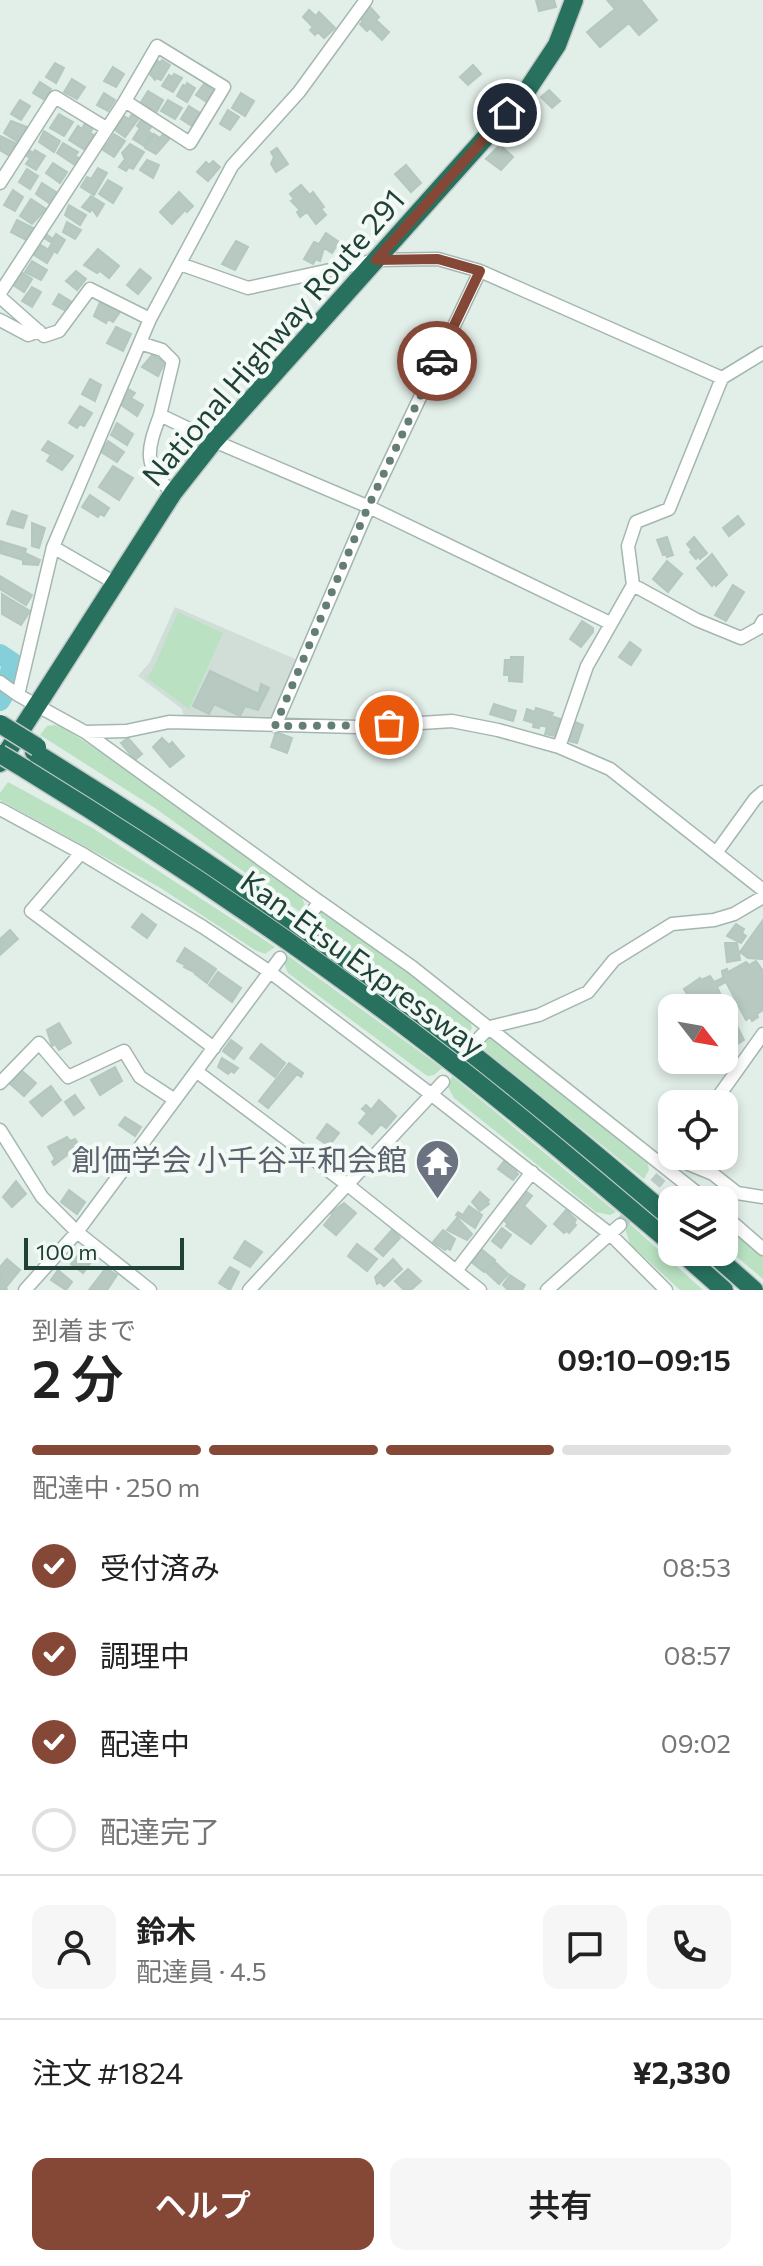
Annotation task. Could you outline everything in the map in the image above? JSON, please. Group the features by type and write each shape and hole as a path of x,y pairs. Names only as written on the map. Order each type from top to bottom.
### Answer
{"highway":[{"name":"National Highway Route 291","path":"0,764 173,493 214,441 541,72 557,45 574,0"},
{"path":"0,724 29,761"},
{"name":"Kan-Etsu Expressway","path":"0,731 29,761 411,1030 658,1232"},
{"name":"Kan-Etsu Expressway","path":"0,754 29,761 180,844 422,1016 658,1207"},
{"path":"0,764 29,761"},
{"path":"697,1266 724,1290"},
{"path":"727,1266 754,1290"}],"street":[{"path":"18,695 53,547 150,319 232,166 299,92 366,0"},
{"path":"125,101 190,143 224,87 157,46 0,295 44,336 59,331 90,289 150,319"},
{"path":"0,183 55,97 106,128"},
{"path":"180,264 248,288 376,260 438,259 480,271 722,378"},
{"path":"275,726 368,507 480,271"},
{"path":"0,320 28,335 39,331"},
{"path":"140,343 162,350 173,361 149,445 149,465 160,482 173,493"},
{"path":"559,747 587,666 633,585 628,546 636,522 669,509 722,378 763,353"},
{"path":"160,415 368,507 610,623"},
{"path":"53,547 115,583"},
{"path":"633,585 697,620 741,638 759,628 763,621"},
{"path":"0,682 85,732 412,967 658,1155"},
{"path":"85,732 126,731 169,722 358,727 452,721 498,730 559,747 610,769 763,890"},
{"path":"716,853 763,792"},
{"path":"0,809 81,853 270,972 532,1172 615,1230 666,1290"},
{"path":"81,853 31,911 214,1048"},
{"path":"480,1037 490,1027 539,1015 588,992 614,960 672,924 714,920 734,914 763,897"},
{"path":"310,914 320,902"},
{"path":"25,1290 77,1232 280,958"},
{"path":"723,1090 763,1034"},
{"path":"0,1083 39,1043 68,1077 124,1051 140,1077 175,1100"},
{"path":"196,1071 480,1290"},
{"path":"249,1290 443,1082"},
{"path":"0,1130 42,1197 77,1232 150,1290"},
{"path":"676,1170 692,1186"},
{"path":"696,1170 713,1174 737,1193 763,1197"},
{"path":"456,1271 532,1172"},
{"path":"738,1227 763,1249"},
{"path":"547,1290 615,1230"}],"shaded area":[{"path":"175,607 300,661 272,720 184,717 182,709 138,676 150,662"}],"green space":[{"path":"178,612 223,633 189,709 147,678"},
{"path":"47,726 61,726 158,790 300,894 305,905 300,912 155,808 40,735"},
{"path":"8,782 94,829 275,947 265,954 255,950 159,887 0,800 0,793"},
{"path":"319,910 453,1003 469,1017 472,1028 467,1036 309,919"},
{"path":"287,955 442,1068 434,1075 423,1073 288,973 283,961"},
{"path":"485,1035 492,1036 647,1159 649,1170 644,1179 476,1043"},
{"path":"452,1076 616,1212 610,1215 596,1212 454,1098 448,1087"},
{"path":"629,1223 658,1249 658,1266 676,1266 703,1290 680,1290 630,1244 625,1228"},
{"path":"738,1233 763,1254 763,1279 738,1258"}],"building":[{"path":"536,0 554,0 556,7 539,11"},
{"path":"607,0 641,0 657,20 639,35 629,23 600,47 587,32 615,9"},
{"path":"369,6 379,17 376,20 389,32 382,40 370,28 367,31 360,24 363,21 360,18"},
{"path":"309,10 316,16 319,12 335,28 324,38 310,30 313,27 303,17"},
{"path":"157,60 170,65 161,80 155,80 149,73"},
{"path":"55,63 64,68 56,83 46,77"},
{"path":"473,65 481,74 468,85 460,77"},
{"path":"113,67 124,74 116,87 104,81"},
{"path":"174,74 182,78 173,92 162,86 169,75 172,77"},
{"path":"72,79 85,87 77,99 64,92"},
{"path":"40,82 51,89 45,100 33,93"},
{"path":"187,83 195,88 187,102 177,96"},
{"path":"204,84 214,91 207,102 196,95"},
{"path":"549,90 560,101 552,108 541,97"},
{"path":"148,91 163,100 156,113 140,104"},
{"path":"104,93 115,100 108,111 97,105"},
{"path":"241,93 254,101 245,116 232,108"},
{"path":"20,100 30,106 21,120 11,114"},
{"path":"168,100 182,108 175,119 161,111"},
{"path":"189,106 200,113 192,126 181,119"},
{"path":"228,110 239,117 230,130 220,124"},
{"path":"526,110 537,118 531,127 519,121"},
{"path":"59,114 73,122 64,136 50,128"},
{"path":"132,114 139,118 125,137 115,130 124,116 129,119"},
{"path":"141,120 152,126 148,131 152,134 144,146 133,139"},
{"path":"11,121 27,127 18,142 4,133"},
{"path":"85,123 93,128 90,133 94,135 85,150 69,140 78,126 82,129"},
{"path":"44,131 60,141 54,152 39,142"},
{"path":"114,134 125,141 114,157 103,150"},
{"path":"154,134 160,138 163,134 170,138 156,154 145,148"},
{"path":"0,136 17,144 10,156 0,150"},
{"path":"63,143 78,152 75,165 57,153"},
{"path":"130,144 144,152 133,169 129,167 126,171 119,167 125,159 122,153"},
{"path":"500,145 513,157 501,170 486,159"},
{"path":"277,148 288,164 276,172 271,164 274,157 271,152"},
{"path":"29,150 45,156 36,170 26,164 30,158 25,155"},
{"path":"147,160 159,165 153,178 140,170"},
{"path":"213,161 220,167 208,181 197,172 206,162 209,165"},
{"path":"53,163 67,172 60,183 46,173"},
{"path":"406,165 421,183 411,192 395,174"},
{"path":"98,168 107,173 94,195 81,187"},
{"path":"27,169 38,176 30,189 19,182"},
{"path":"108,180 122,188 113,203 99,194"},
{"path":"42,183 56,192 49,203 36,194"},
{"path":"301,185 310,195 313,192 324,207 321,209 326,215 316,224 307,212 300,217 297,212 300,210 291,201 294,199 290,194"},
{"path":"13,190 23,197 15,211 4,205"},
{"path":"179,192 193,206 172,224 160,212"},
{"path":"91,196 104,204 97,216 92,209 90,212 82,207"},
{"path":"31,199 46,209 32,224 20,216"},
{"path":"69,205 86,215 80,225 65,215"},
{"path":"17,220 33,228 26,240 11,232"},
{"path":"67,222 81,230 75,239 63,232"},
{"path":"326,233 339,242 332,253 324,248 320,261 316,259 313,264 304,259 314,242 319,244"},
{"path":"46,234 53,239 56,234 65,240 57,253 49,248 52,243 44,238"},
{"path":"236,241 248,247 235,270 222,264"},
{"path":"41,245 53,253 47,263 34,255"},
{"path":"98,249 119,266 109,278 84,265"},
{"path":"32,261 47,270 41,280 25,272"},
{"path":"140,269 151,278 138,294 127,285"},
{"path":"76,271 86,279 77,290 66,281"},
{"path":"21,272 32,279 24,292 13,285"},
{"path":"32,287 41,292 32,307 22,301"},
{"path":"59,294 72,302 66,311 53,304"},
{"path":"101,300 120,312 113,322 108,319 106,323 94,316"},
{"path":"116,327 131,334 123,351 107,343"},
{"path":"152,355 165,362 158,376 142,367"},
{"path":"90,379 101,385 95,401 82,394"},
{"path":"125,387 135,393 131,398 143,405 137,416 117,402"},
{"path":"80,406 92,413 84,426 80,424 77,428 69,423"},
{"path":"117,423 133,434 127,445 111,435"},
{"path":"48,441 73,456 62,470 47,461 51,455 42,450"},
{"path":"108,441 124,452 117,462 101,452"},
{"path":"113,466 133,478 119,500 99,487"},
{"path":"90,495 109,508 104,516 100,514 98,517 82,507"},
{"path":"12,511 27,516 23,528 7,524"},
{"path":"738,516 744,524 729,536 723,528"},
{"path":"32,523 45,528 39,548 32,546"},
{"path":"667,537 673,555 667,557 663,555 657,540"},
{"path":"694,537 707,553 700,559 698,556 696,559 687,544"},
{"path":"0,541 26,549 25,553 40,560 38,565 23,564 23,560 0,553"},
{"path":"712,554 727,575 716,586 714,583 712,586 697,568"},
{"path":"667,561 682,574 668,592 653,579"},
{"path":"0,576 32,595 26,605 0,589"},
{"path":"733,585 744,592 726,621 715,615"},
{"path":"2,594 30,611 21,625 2,614"},
{"path":"582,621 593,628 593,632 581,647 570,639"},
{"path":"630,642 641,650 631,665 619,657"},
{"path":"511,657 523,657 522,682 509,681 509,675 504,675 505,660 511,660"},
{"path":"210,671 259,694 261,684 269,688 258,710 245,706 240,716 214,704 209,714 193,706"},
{"path":"494,704 516,711 513,721 490,714"},
{"path":"536,708 553,713 551,716 560,719 555,736 545,734 547,727 533,727 534,723 524,720 527,709 535,712"},
{"path":"575,722 583,725 577,743 569,741"},
{"path":"276,732 292,738 287,753 271,747"},
{"path":"128,738 142,754 135,760 121,743"},
{"path":"162,738 169,745 172,742 184,756 170,767 153,747"},
{"path":"142,914 156,925 147,938 132,927"},
{"path":"763,920 763,959 748,958 740,952"},
{"path":"736,924 744,929 742,933 746,936 741,943 727,936"},
{"path":"10,930 18,939 0,955 0,939"},
{"path":"725,943 737,943 740,960 727,962"},
{"path":"185,948 216,969 207,983 177,961"},
{"path":"756,961 763,971 763,1010 752,1021 750,1017 746,1020 738,1005 738,994 732,994 726,982 717,987 720,994 687,994 684,989 700,978 710,976 714,982 723,978 722,971 727,969 728,972 746,962 749,965"},
{"path":"218,972 241,988 232,1002 209,985"},
{"path":"59,1023 71,1043 59,1050 55,1044 52,1046 47,1030"},
{"path":"738,1028 744,1040 738,1044"},
{"path":"231,1040 242,1048 234,1059 223,1051"},
{"path":"261,1044 285,1063 275,1077 250,1058"},
{"path":"222,1058 238,1068 234,1073 231,1071 228,1074 218,1067"},
{"path":"289,1063 303,1073 301,1077 297,1074 268,1108 259,1101"},
{"path":"115,1067 122,1081 100,1095 91,1080"},
{"path":"22,1071 36,1083 24,1096 9,1083"},
{"path":"51,1086 61,1100 42,1116 30,1102"},
{"path":"75,1095 84,1108 74,1115 65,1102"},
{"path":"379,1100 396,1116 386,1128 381,1124 372,1134 359,1123 367,1113 362,1109 366,1105 371,1110"},
{"path":"125,1117 141,1127 135,1136 119,1125"},
{"path":"327,1124 339,1133 329,1146 317,1138"},
{"path":"67,1137 77,1142 73,1145 75,1149 54,1165 52,1162 55,1159 48,1147"},
{"path":"336,1148 352,1157 344,1169 329,1158"},
{"path":"505,1160 517,1169 518,1174 513,1180 498,1169"},
{"path":"16,1181 26,1194 12,1207 3,1197"},
{"path":"69,1190 85,1202 77,1214 61,1202"},
{"path":"480,1192 489,1204 480,1211 472,1202"},
{"path":"527,1192 532,1196 524,1206 546,1226 531,1244 506,1226 508,1224 501,1218"},
{"path":"344,1203 356,1213 336,1235 324,1225 331,1213"},
{"path":"469,1206 482,1215 475,1228 456,1215 458,1212 463,1215"},
{"path":"566,1210 576,1220 569,1233 564,1233 554,1224"},
{"path":"457,1218 472,1234 467,1240 447,1230"},
{"path":"502,1228 511,1235 501,1248 492,1241"},
{"path":"392,1230 400,1238 383,1256 375,1249"},
{"path":"443,1230 455,1239 450,1250 433,1242"},
{"path":"245,1241 262,1252 250,1267 234,1258"},
{"path":"357,1244 377,1259 367,1271 348,1256"},
{"path":"480,1248 495,1260 484,1272 470,1261"},
{"path":"82,1250 94,1258 83,1273 71,1264"},
{"path":"7,1259 20,1270 6,1287 7,1290 0,1290 0,1267"},
{"path":"393,1259 402,1269 384,1286 380,1282 377,1284 375,1277"},
{"path":"495,1262 508,1274 499,1284 486,1272"},
{"path":"230,1267 239,1272 230,1290 219,1283"},
{"path":"106,1268 117,1275 107,1290 89,1290"},
{"path":"408,1269 421,1281 411,1290 404,1290 395,1281"},
{"path":"58,1270 72,1282 66,1290 51,1280"},
{"path":"510,1275 525,1285 522,1290 508,1290 503,1285"}],"waterway":[{"path":"0,654 12,662 6,691 0,701"}],"tunnel":[{"path":"620,1225 661,1177"}],"way so far":[{"path":"389,725 275,726 368,507 437,361"}],"place":[{"name":"創価学会 小千谷平和会館","path":"438,1200"}],"route":[{"path":"437,361 480,271 438,259 376,260 507,113"}]}
